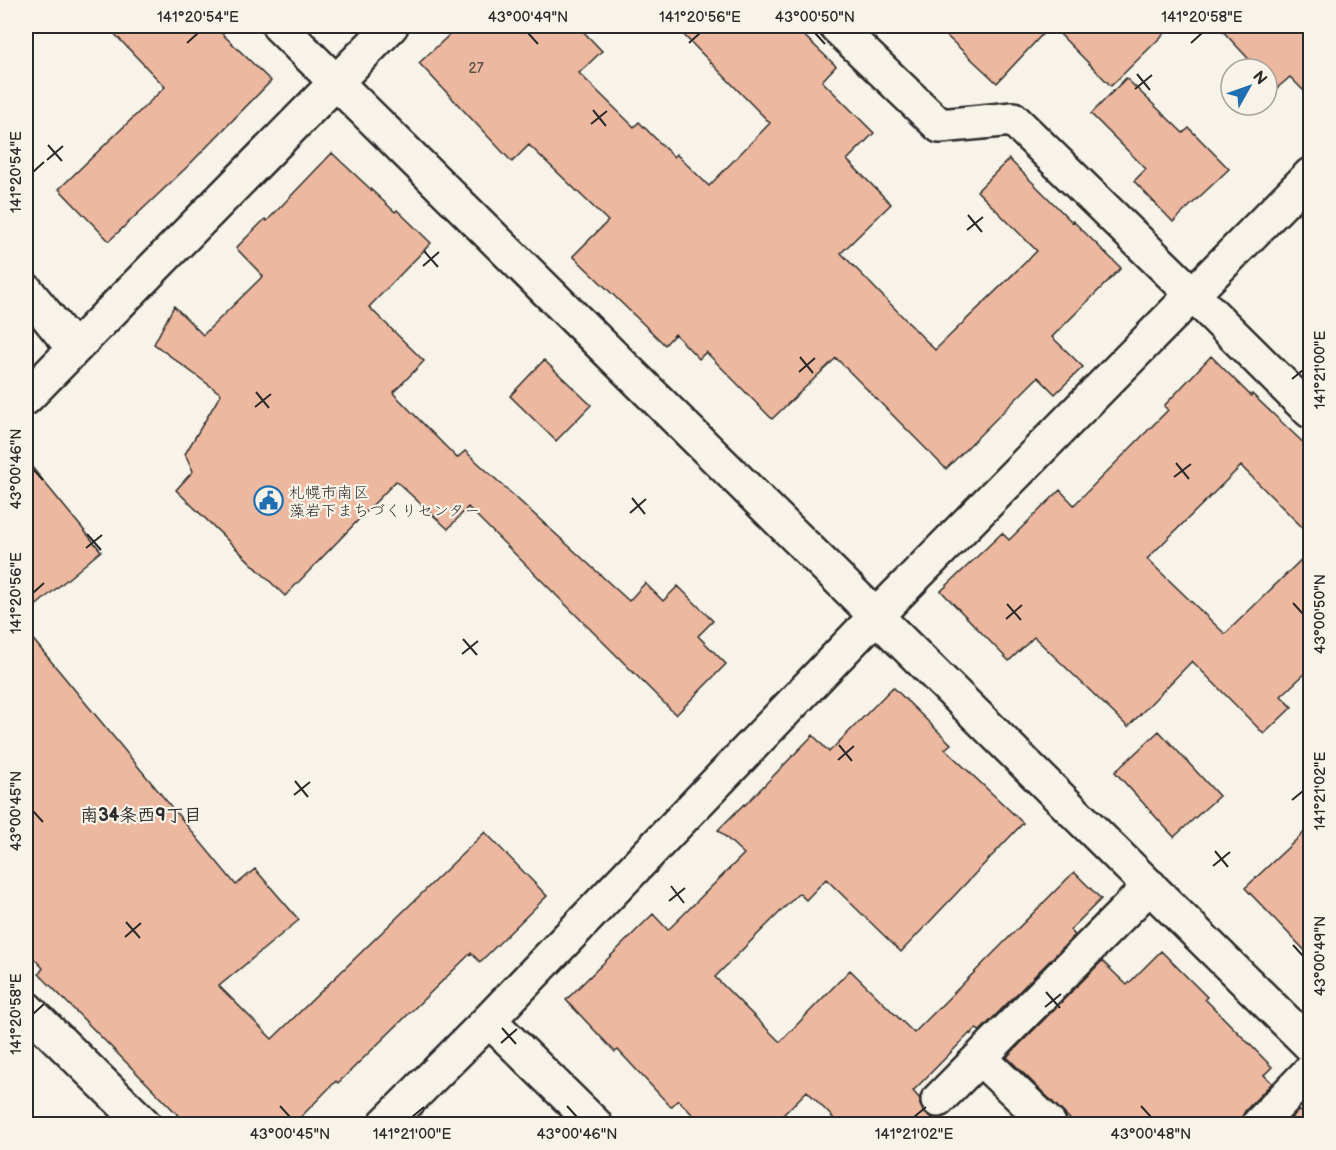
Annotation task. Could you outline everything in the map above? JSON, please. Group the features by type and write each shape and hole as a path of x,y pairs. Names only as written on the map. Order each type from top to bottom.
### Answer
{"street":[{"path":"279,26 1311,1045"},
{"path":"26,398 391,26"},
{"path":"836,26 940,126 1013,119 1311,411"},
{"path":"386,1125 876,616 1311,175"},
{"path":"26,290 74,349"},
{"path":"938,1100 1150,886"},
{"path":"26,1008 144,1125"},
{"path":"489,1020 595,1125"},
{"path":"980,1058 1048,1125"},
{"path":"1260,1125 1311,1071"}],"building":[{"path":"107,26 214,26 271,81 187,167 109,241 59,189 165,87"},
{"path":"459,26 578,26 602,51 579,73 634,127 639,122 674,157 676,154 709,186 770,123 675,26 794,26 836,66 822,81 874,133 847,160 891,204 841,253 935,350 1037,251 977,191 1009,159 1121,268 1052,337 1083,367 1055,394 1038,377 946,469 836,358 772,419 706,352 699,359 675,334 665,345 573,256 608,221 529,145 512,162 419,63"},
{"path":"936,26 1050,26 997,83"},
{"path":"1052,26 1172,26 1111,86"},
{"path":"1218,26 1311,26 1311,98 1290,77 1279,86 1279,57 1247,57"},
{"path":"1126,78 1183,133 1189,128 1229,169 1173,222 1134,181 1146,169 1091,114"},
{"path":"332,153 431,243 369,307 424,361 393,393 457,458 465,451 629,601 645,583 663,601 678,586 713,621 698,636 726,664 676,715 468,507 448,529 396,481 285,596 176,490 193,471 185,454 221,394 154,344 174,306 203,335 263,276 236,248 265,219 267,221"},
{"path":"1211,356 1311,450 1311,536 1241,466 1147,559 1225,634 1311,550 1311,668 1281,696 1292,707 1264,734 1192,661 1128,727 1034,637 1009,661 941,591 1002,533 1009,540 1060,490 1074,505 1168,410 1164,406"},
{"path":"544,360 591,405 556,441 510,396"},
{"path":"26,460 101,551 26,614"},
{"path":"26,631 236,885 255,869 299,920 219,986 272,1039 485,832 547,896 480,962 471,953 293,1125 188,1125 39,974 43,968 26,950"},
{"path":"893,687 951,744 945,749 1023,823 901,952 826,879 806,900 799,893 715,977 780,1042 850,970 914,1033 1074,872 1101,899 1070,930 1075,935 980,1031 976,1029 970,1033 913,1091 920,1099 924,1113 938,1118 944,1125 840,1125 807,1091 773,1125 703,1125 678,1100 671,1107 618,1050 615,1052 566,1000 653,914 668,930 744,854 718,830 813,735 829,752"},
{"path":"1159,731 1219,796 1174,837 1115,772"},
{"path":"1311,826 1311,957 1245,888"},
{"path":"1161,951 1272,1067 1264,1075 1272,1083 1245,1111 1241,1125 1076,1125 1007,1057 1102,961 1127,985"},
{"path":"1299,1110 1311,1122 1311,1125 1285,1125"}],"place":[{"name":"札幌市南区 藻岩下まちづくりセンター","path":"268,501"}],"district":[{"name":"南34条西9丁目","path":"141,815"}]}
